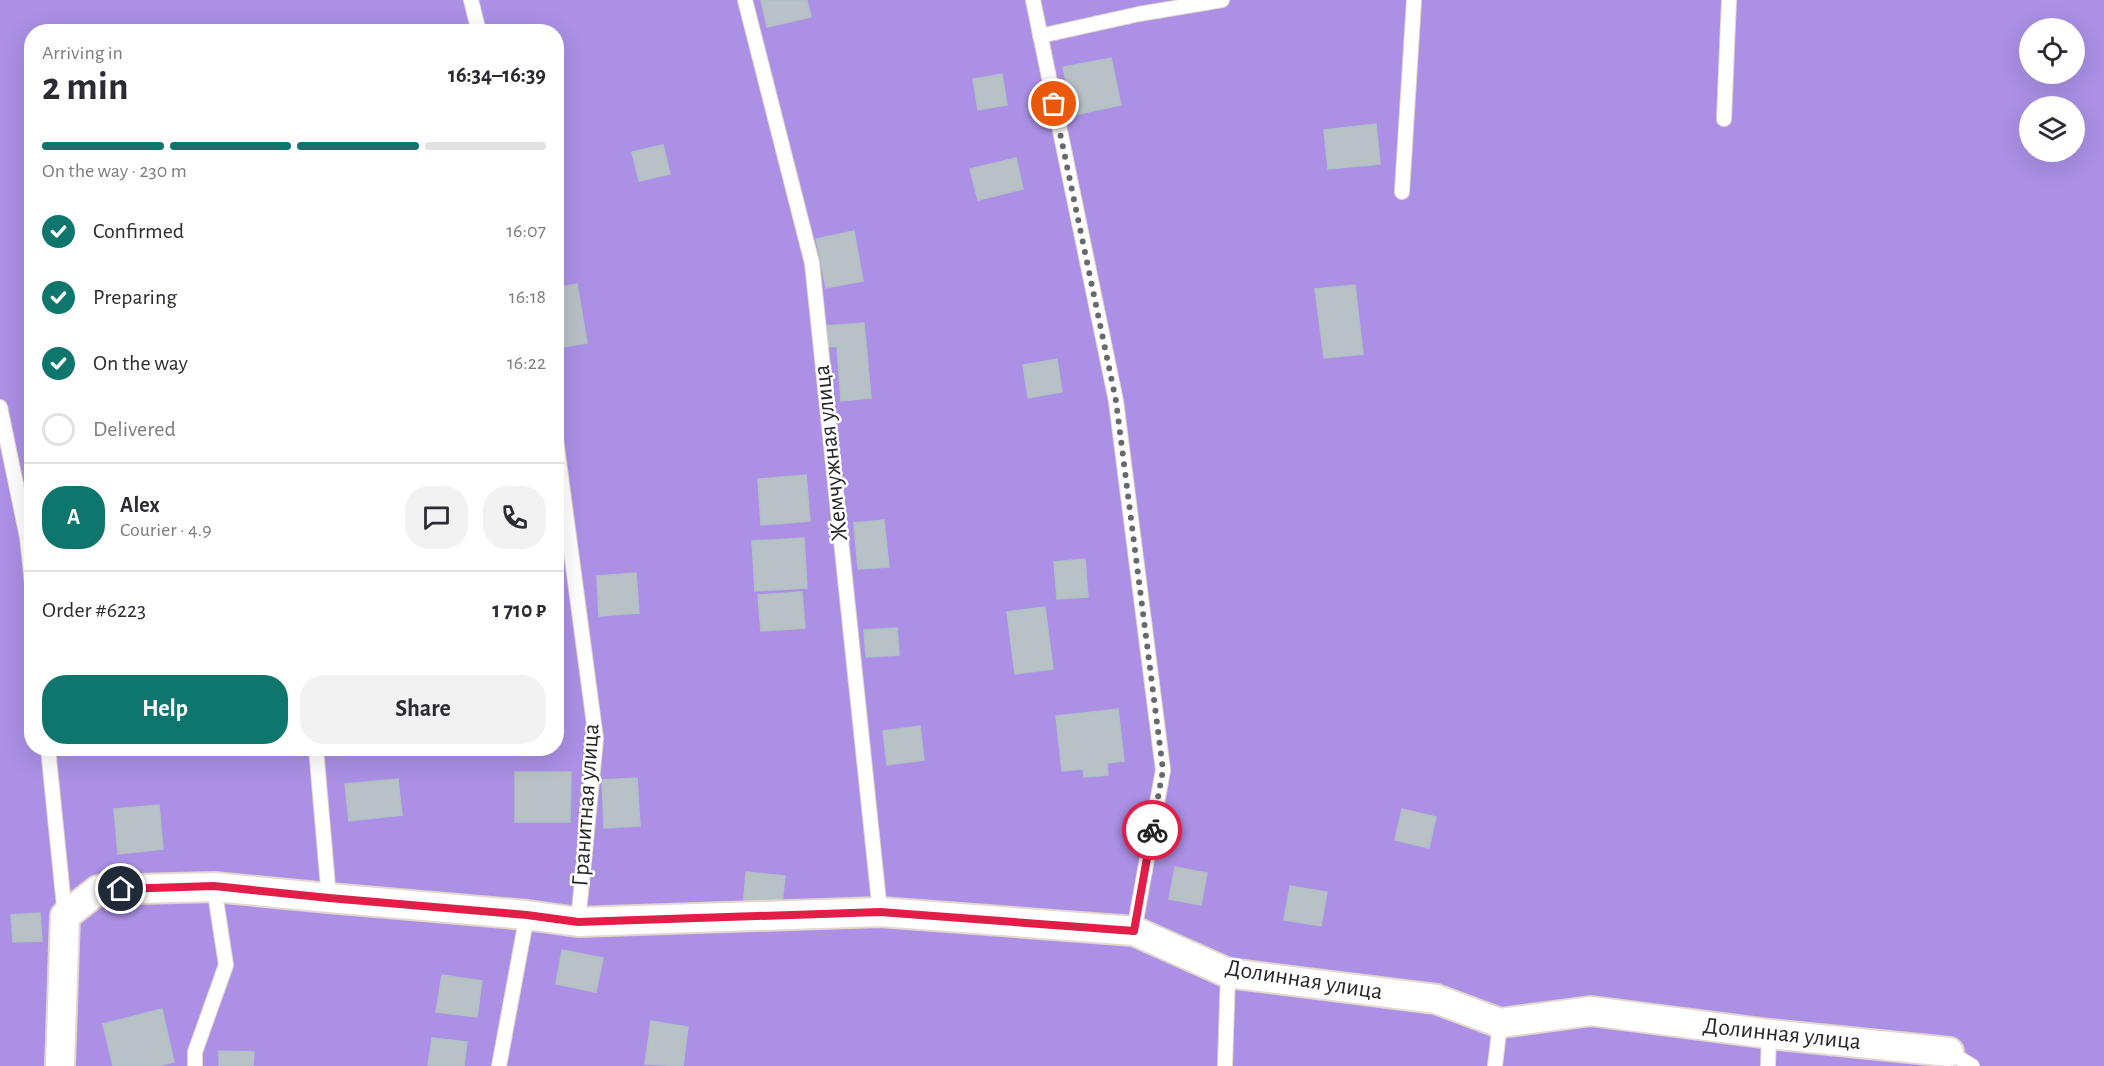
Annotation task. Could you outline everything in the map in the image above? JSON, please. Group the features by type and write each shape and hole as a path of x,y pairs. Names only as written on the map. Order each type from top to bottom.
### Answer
{"street":[{"name":"Долинная улица","path":"65,916 98,890 214,886 527,915 578,922 880,912 1134,931 1228,972 1436,999 1500,1023 1591,1011 1956,1061"},
{"path":"60,1066 65,916"}],"lane":[{"path":"471,0 476,24"},
{"name":"Жемчужная улица","path":"745,0 812,263 880,912"},
{"path":"1033,0 1116,401 1163,770 1134,931"},
{"path":"1040,36 1139,14 1222,0"},
{"path":"1402,192 1414,0"},
{"path":"1724,119 1729,0"},
{"path":"0,407 24,523"},
{"name":"Гранитная улица","path":"564,499 596,739 578,922"},
{"path":"49,756 65,916"},
{"path":"317,756 329,898"},
{"path":"195,1066 195,1052 226,964 214,886"},
{"path":"500,1066 527,915"},
{"path":"1225,1066 1228,972"},
{"path":"1495,1066 1500,1023"},
{"path":"1768,1066 1770,1034"}],"shaded area":[{"path":"0,0 2104,0 2104,1066 0,1066"}],"building":[{"path":"761,0 807,0 811,17 767,27"},
{"path":"1111,58 1121,105 1073,115 1063,67"},
{"path":"1002,74 1007,105 978,110 973,79"},
{"path":"1376,124 1380,164 1328,169 1324,130"},
{"path":"663,145 670,174 639,181 632,152"},
{"path":"1016,158 1023,189 978,200 970,169"},
{"path":"854,231 863,281 826,288 816,239"},
{"path":"577,284 587,343 564,347 564,286"},
{"path":"1355,285 1363,354 1324,358 1315,289"},
{"path":"864,323 871,398 841,401 837,346 827,347 825,326"},
{"path":"1057,359 1062,392 1028,398 1023,365"},
{"path":"806,475 810,521 761,525 758,479"},
{"path":"884,520 889,567 858,569 854,523"},
{"path":"804,538 807,588 755,591 752,541"},
{"path":"1085,559 1088,597 1057,599 1054,562"},
{"path":"636,573 639,613 599,616 597,576"},
{"path":"802,592 805,628 761,631 758,595"},
{"path":"1045,607 1053,669 1015,674 1007,612"},
{"path":"897,628 899,655 866,657 864,630"},
{"path":"1118,709 1124,761 1107,763 1108,775 1084,777 1083,769 1062,771 1056,716"},
{"path":"920,726 924,760 887,765 883,731"},
{"path":"515,772 571,772 570,822 515,822"},
{"path":"637,778 640,826 604,828 602,780"},
{"path":"398,779 402,815 349,821 345,784"},
{"path":"159,805 163,849 118,854 114,809"},
{"path":"1402,809 1436,817 1429,848 1395,840"},
{"path":"1175,867 1207,873 1201,905 1169,899"},
{"path":"746,872 785,876 781,913 743,909"},
{"path":"1290,886 1327,892 1321,926 1284,920"},
{"path":"40,913 42,941 13,942 11,915"},
{"path":"562,950 603,958 596,992 556,984"},
{"path":"442,975 482,981 477,1017 436,1012"},
{"path":"162,1009 174,1062 158,1066 113,1066 103,1024"},
{"path":"651,1021 688,1027 683,1066 645,1064"},
{"path":"432,1038 467,1042 464,1066 428,1066"},
{"path":"219,1051 254,1052 253,1066 219,1066"}],"way so far":[{"path":"1054,104 1116,401 1163,770 1152,830"}],"route":[{"path":"121,889 214,886 527,915 578,922 880,912 1134,931 1152,830"}]}
